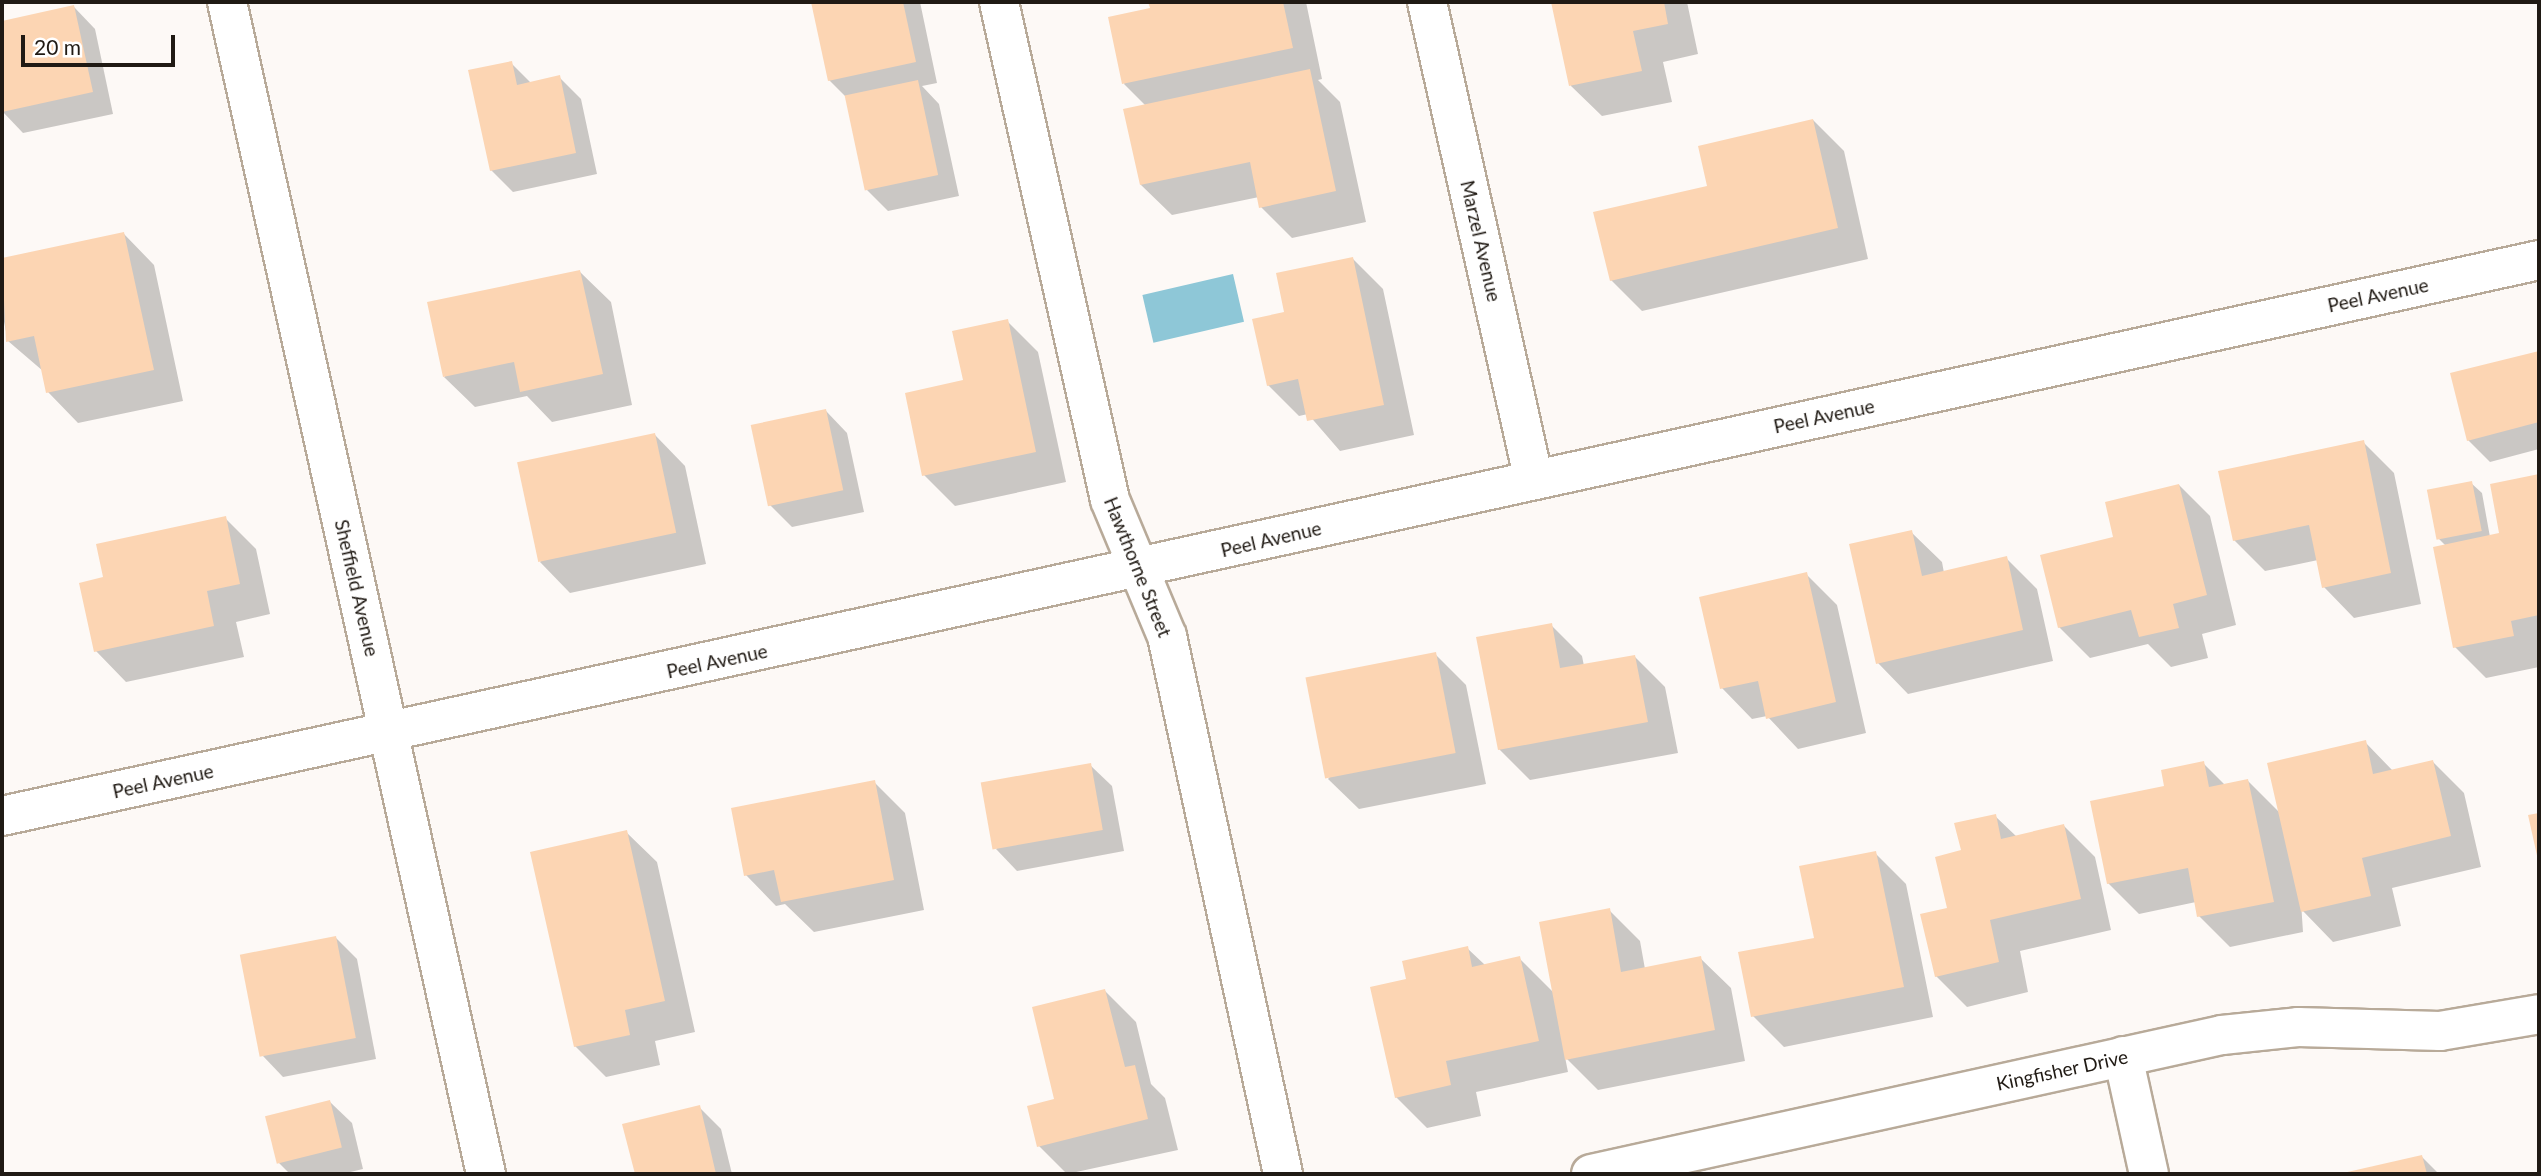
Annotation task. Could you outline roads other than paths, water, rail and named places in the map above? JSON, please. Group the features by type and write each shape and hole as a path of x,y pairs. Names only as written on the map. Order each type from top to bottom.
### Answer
{"street":[{"name":"Sheffield Avenue","path":"227,2 486,1174"},
{"name":"Hawthorne Street","path":"999,2 1110,500 1167,636 1283,1174"},
{"name":"Marzel Avenue","path":"1427,2 1534,480"},
{"name":"Peel Avenue","path":"2,816 1139,569 2539,260"},
{"name":"Kingfisher Drive","path":"1591,1174 2222,1035 2298,1027 2440,1031 2539,1014"},
{"path":"2123,1056 2150,1174"}],"water":[{"path":"1233,274 1244,322 1153,343 1142,295"}]}
